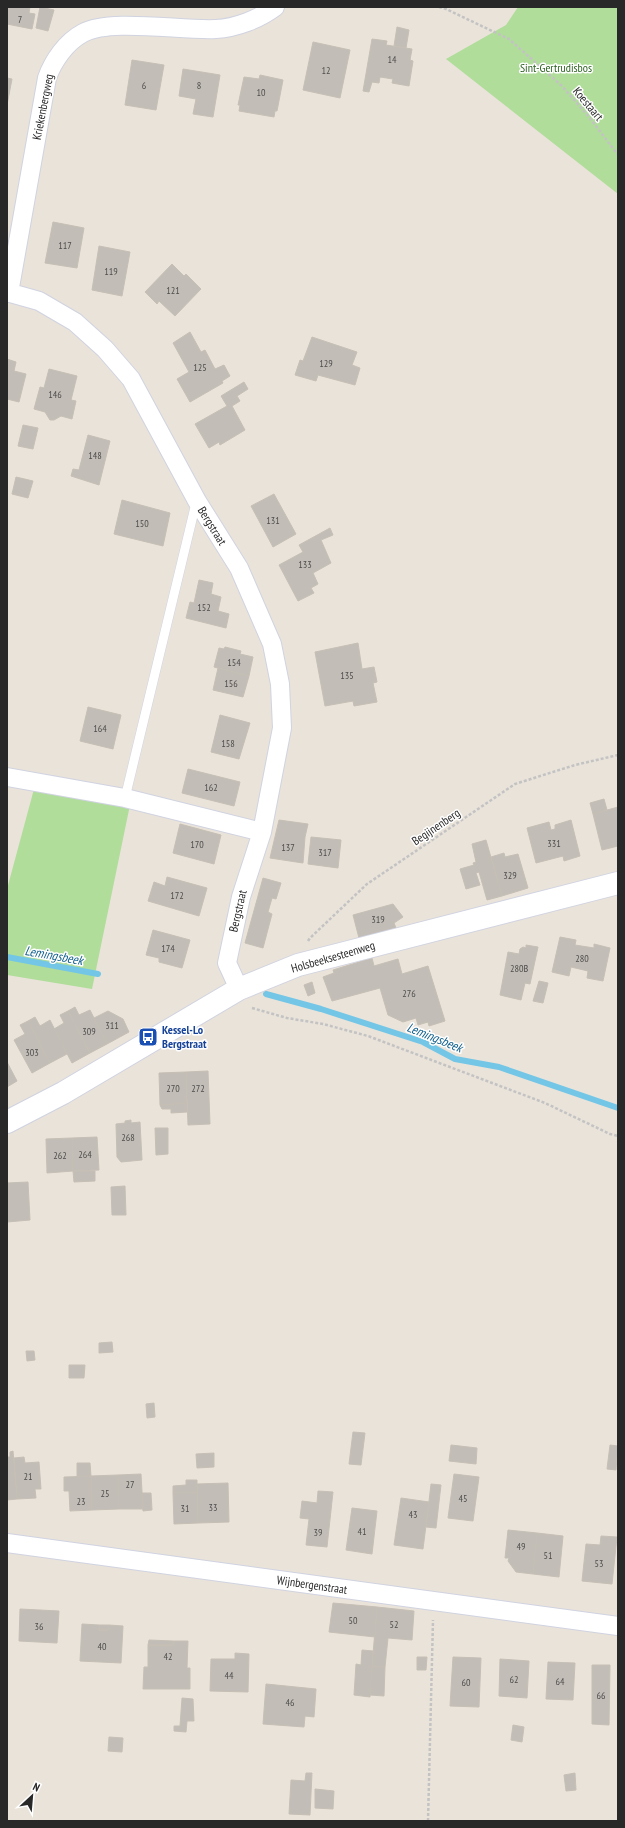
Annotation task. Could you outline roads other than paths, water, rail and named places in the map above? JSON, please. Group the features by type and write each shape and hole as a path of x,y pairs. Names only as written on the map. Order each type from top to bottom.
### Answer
{"street":[{"name":"Kriekenbergweg","path":"8,292 47,78 53,64 73,40 83,33 110,26 217,29 235,26 275,7"},
{"name":"Bergstraat","path":"8,292 39,300 75,322 106,349 131,379 197,501 239,568 272,644 280,684 282,728 262,832 240,897 227,963 239,990"},
{"path":"7,777 125,798 262,832"},
{"name":"Holsbeeksesteenweg","path":"7,1122 63,1093 239,990 298,965 618,883"},
{"name":"Wijnbergenstraat","path":"7,1543 618,1626"}],"lane":[{"path":"125,798 197,501"}],"waterway":[{"name":"Lemingsbeek","path":"7,957 98,974"},
{"name":"Lemingsbeek","path":"266,994 321,1009 423,1042 455,1059 499,1067 618,1108"}],"place":[{"name":"Kessel-Lo Bergstraat","path":"148,1037"}],"park label":[{"name":"Sint-Gertrudisbos","path":"556,68"}]}
